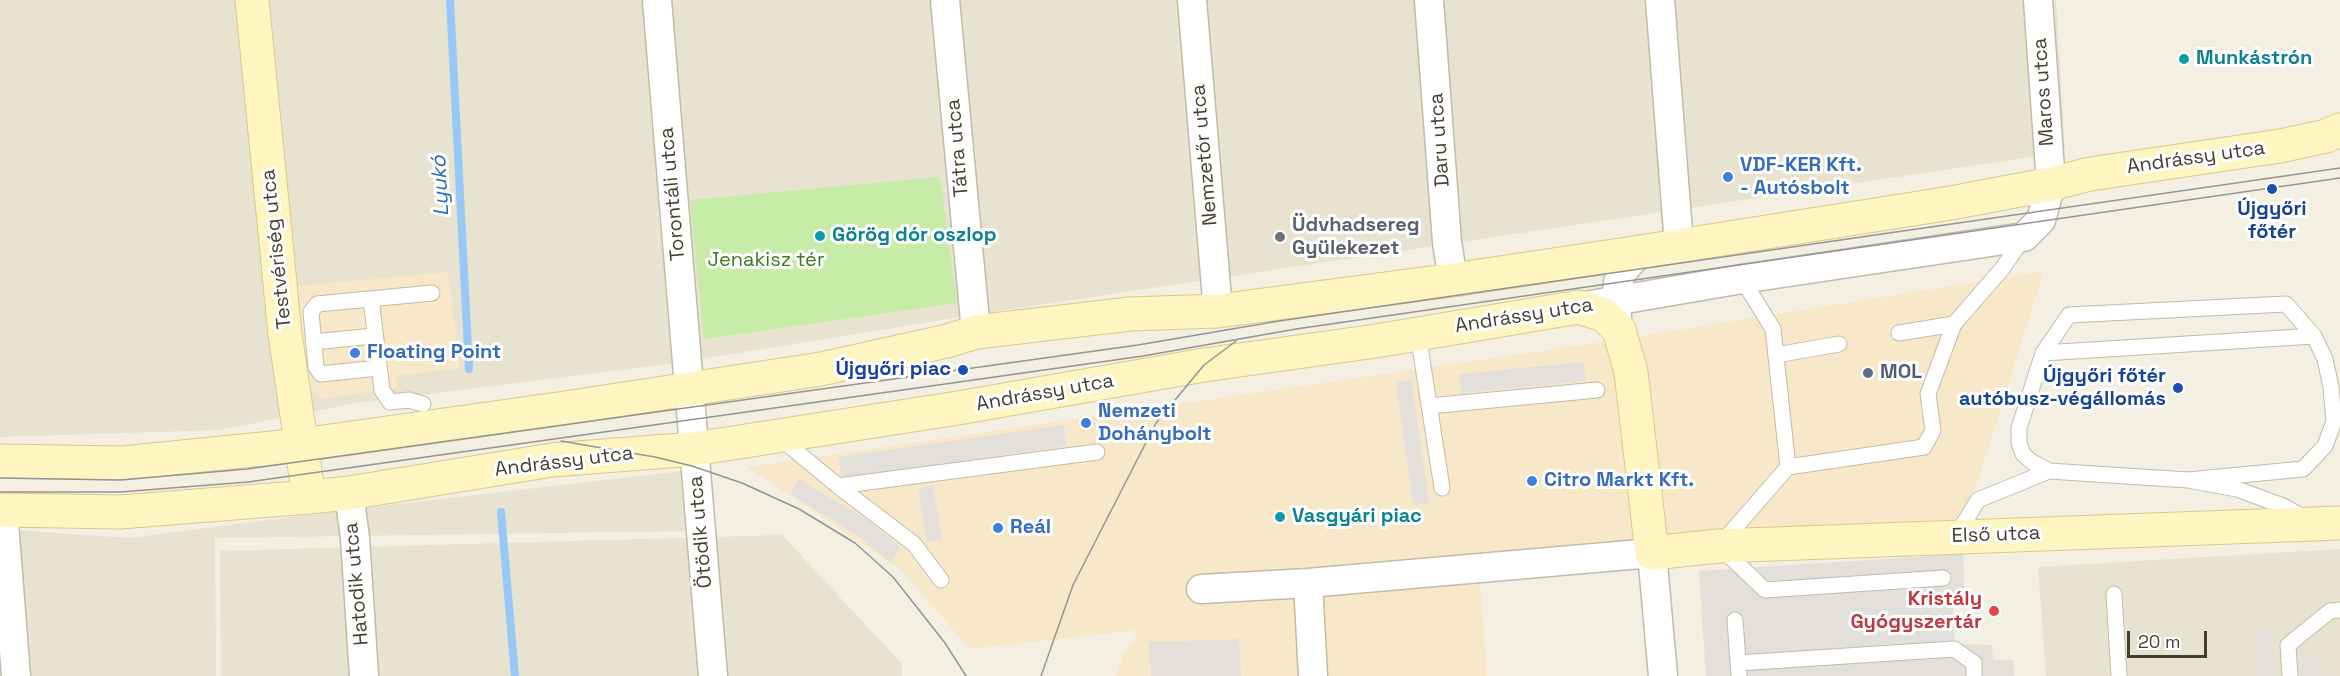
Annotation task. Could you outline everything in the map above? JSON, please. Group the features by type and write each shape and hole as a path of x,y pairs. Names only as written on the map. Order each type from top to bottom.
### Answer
{"street":[{"name":"Testvériség utca","path":"252,0 285,334 309,497"},
{"name":"Torontáli utca","path":"657,0 689,388"},
{"name":"Tátra utca","path":"945,0 976,332"},
{"name":"Nemzetőr utca","path":"1192,0 1218,311"},
{"name":"Daru utca","path":"1429,0 1447,242 1453,280"},
{"path":"1660,0 1678,245"},
{"name":"Maros utca","path":"2038,0 2051,184"},
{"name":"Andrássy utca","path":"0,461 123,463 302,445 558,409 821,369 947,341 976,332 1130,314 1218,311 1453,280 1640,252 1951,203 2051,184 2090,174 2280,146 2326,136 2340,130"},
{"path":"2024,237 2041,220 2051,184"},
{"name":"Andrássy utca","path":"2,510 120,512 309,497 349,493 552,460 694,449 1580,307 1604,315 1617,316 1742,279 2024,237"},
{"path":"1640,252 1623,271 1618,282 1617,316 1631,372 1652,553 1663,676"},
{"name":"Ötödik utca","path":"689,388 713,676"},
{"name":"Hatodik utca","path":"349,493 355,538 364,676"},
{"path":"2,510 16,676"},
{"name":"Első utca","path":"1652,553 1719,546 2328,524"},
{"path":"1201,589 1308,583 1652,553"},
{"path":"1308,583 1313,676"}],"lane":[{"path":"1943,578 1765,590 1719,546 1788,466 1924,447 1933,430 1928,394 1954,324 2002,269 2024,237"},
{"path":"1742,279 1773,329 1788,466"},
{"path":"378,368 321,374 316,367 311,312 317,304 432,293"},
{"path":"371,299 382,390 390,402 409,400 423,404"},
{"path":"2188,480 2303,469 2325,446 2334,421 2331,387 2325,359 2314,336 2286,304 2069,315 2043,353 2019,428 2019,443 2023,454 2032,462 2049,471 2188,480 2237,489 2328,524"},
{"path":"1899,333 1954,324"},
{"path":"1418,334 1442,488"},
{"path":"313,342 374,336"},
{"path":"2043,353 2314,336"},
{"path":"1776,355 1839,344"},
{"path":"1429,406 1597,390"},
{"path":"778,436 838,486 914,544 941,580"},
{"path":"838,486 1097,452"},
{"path":"1956,536 1978,500 2049,471"},
{"path":"2114,594 2119,676"},
{"path":"2290,676 2288,645 2330,611 2340,610"},
{"path":"1735,620 1739,669 1954,649 1974,663 1974,676"}],"shaded area":[{"path":"0,0 2056,0 2065,152 991,312 670,364 356,403 220,430 0,437"},
{"path":"2044,271 1977,484 1944,545 1480,580 1487,676 1116,676 1123,656 1139,630 970,649 901,570 747,467 1603,342"},
{"path":"448,272 460,368 396,376 398,388 320,399 307,387 297,286"},
{"path":"1584,362 1586,381 1461,393 1459,374"},
{"path":"1412,380 1429,503 1413,505 1396,382"},
{"path":"1064,425 1067,446 841,478 838,457"},
{"path":"692,470 689,531 215,538 216,676 0,676 0,529 129,538 354,509"},
{"path":"799,479 869,521 900,547 890,562 858,536 790,494"},
{"path":"933,485 942,540 927,542 918,488"},
{"path":"782,535 902,664 902,676 221,676 220,551"},
{"path":"2340,549 2340,676 2046,676 2038,567"},
{"path":"1963,554 1965,603 1953,603 1955,644 1992,645 1993,660 2013,660 2014,676 1706,676 1699,571"},
{"path":"2255,628 2271,628 2274,676 2258,676"},
{"path":"1239,639 1241,676 1151,676 1149,642"},
{"path":"2321,654 2322,676 2301,676 2300,655"}],"green space":[{"name":"Jenakisz tér","path":"940,177 957,303 704,339 690,200"}],"waterway":[{"name":"Lyukó","path":"450,0 469,369"},
{"name":"Lyukó","path":"501,512 515,676"}],"tram line":[{"path":"0,478 120,480 247,469 1138,345 1279,321 2340,168"},
{"path":"0,492 120,492 248,482 1143,356 1296,329 2340,178"},
{"path":"1041,676 1073,585 1156,423 1204,365 1236,341"},
{"path":"561,441 655,457 692,466 742,483 799,509 855,543 893,577 945,643 966,676"}],"place":[{"name":"Munkástrón","path":"2184,59"},
{"name":"VDF-KER Kft. - Autósbolt","path":"1728,177"},
{"name":"Újgyőri főtér","path":"2272,189"},
{"name":"Görög dór oszlop","path":"820,236"},
{"name":"Üdvhadsereg Gyülekezet","path":"1280,237"},
{"name":"Floating Point","path":"355,353"},
{"name":"Újgyőri piac","path":"963,370"},
{"name":"MOL","path":"1868,373"},
{"name":"Újgyőri főtér autóbusz-végállomás","path":"2178,388"},
{"name":"Nemzeti Dohánybolt","path":"1086,423"},
{"name":"Citro Markt Kft.","path":"1532,481"},
{"name":"Vasgyári piac","path":"1280,517"},
{"name":"Reál","path":"998,528"},
{"name":"Kristály Gyógyszertár","path":"1994,611"}]}
